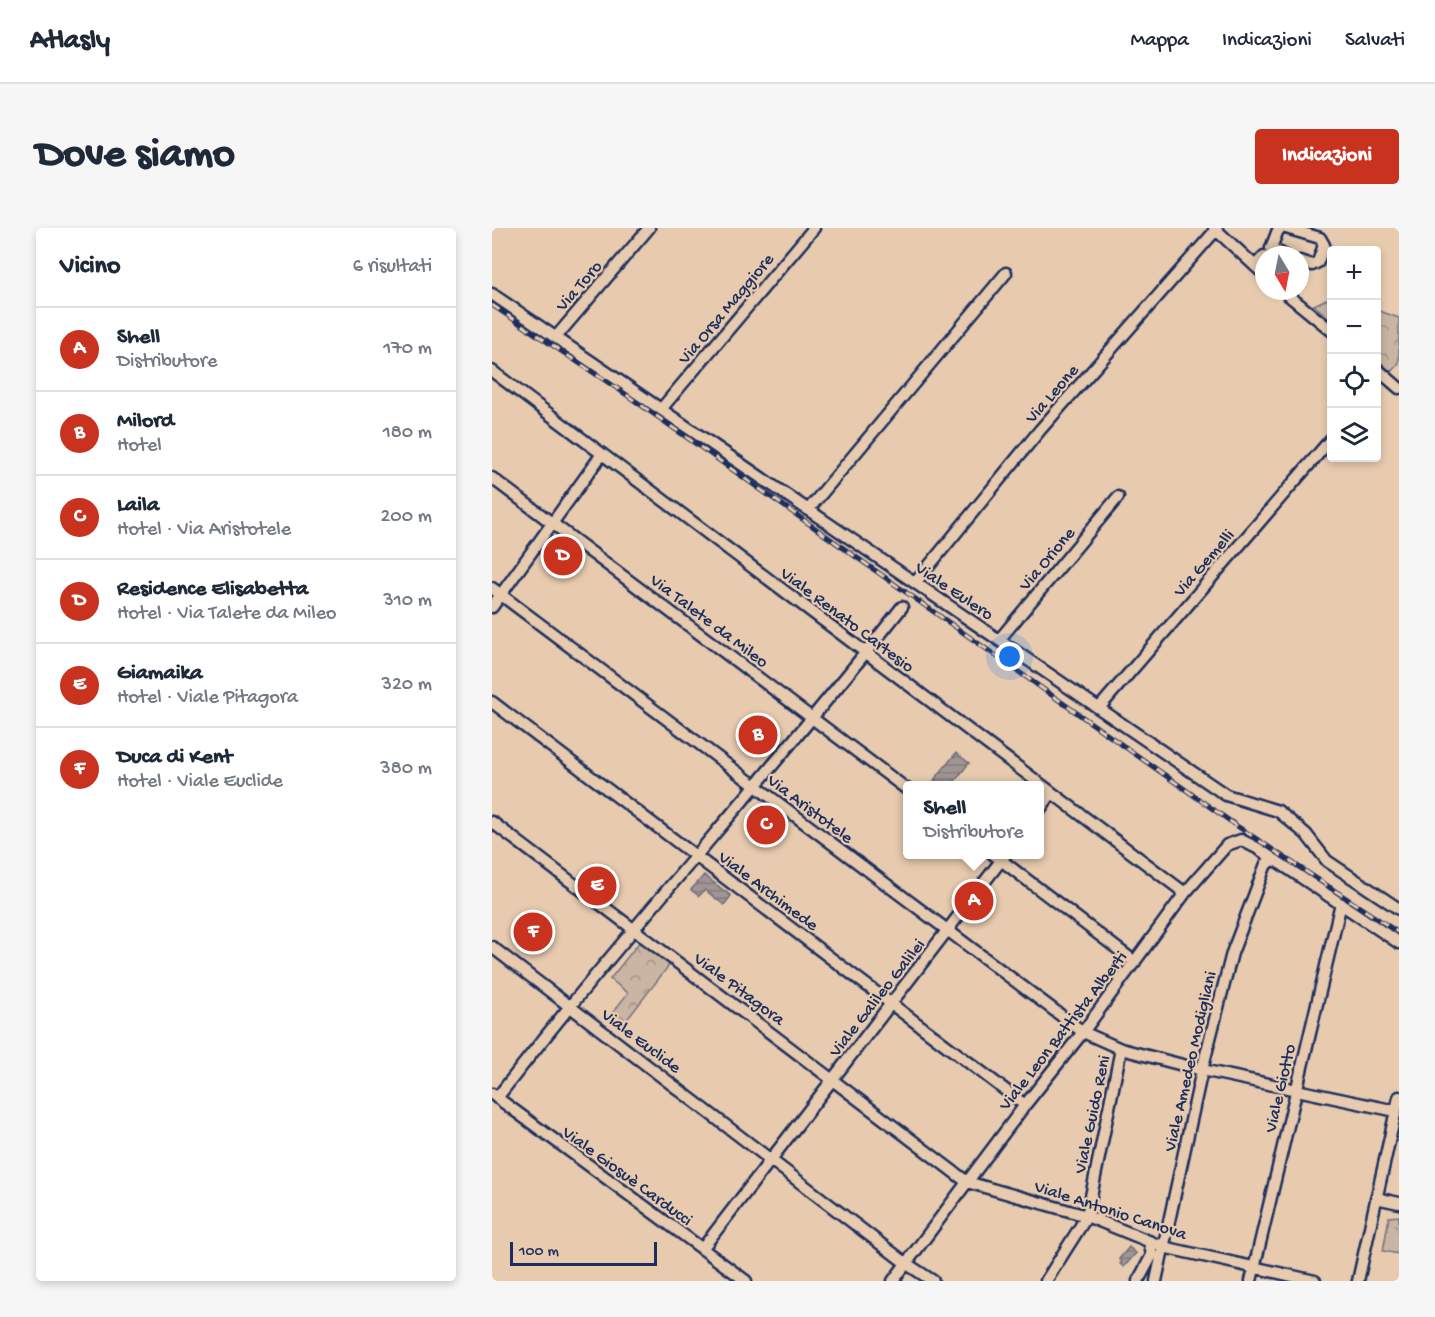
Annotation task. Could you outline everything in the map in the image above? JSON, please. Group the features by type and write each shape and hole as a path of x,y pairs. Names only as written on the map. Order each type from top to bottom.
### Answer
{"street":[{"name":"Via Toro","path":"556,337 649,228"},
{"name":"Via Orsa Maggiore","path":"662,408 813,228"},
{"path":"1275,246 1278,230 1284,228 1320,238 1324,245 1318,262 1309,264"},
{"path":"1215,229 1255,266"},
{"name":"Via Leone","path":"915,583 1040,430 1215,229"},
{"path":"808,510 1006,273"},
{"name":"Viale Eulero","path":"492,294 1226,795 1278,811 1306,834 1327,861 1399,909"},
{"path":"1294,300 1327,327"},
{"name":"Viale Renato Cartesio","path":"492,370 1034,781"},
{"path":"1381,372 1399,388"},
{"name":"Via Gemelli","path":"1099,708 1327,444"},
{"path":"492,607 497,591 553,524 602,454"},
{"name":"Via Talete da Mileo","path":"492,478 903,786"},
{"name":"Via Orione","path":"999,640 1118,497"},
{"name":"Via Aristotele","path":"497,591 1083,1032 1121,1049 1202,1070 1396,1111"},
{"path":"494,1096 756,787 902,607"},
{"name":"Viale Archimede","path":"492,702 1025,1105"},
{"name":"Viale Renato Cartesio","path":"1044,789 1185,894"},
{"path":"1044,804 1051,794"},
{"name":"Viale Pitagora","path":"492,822 967,1182"},
{"name":"Viale Leon Battista Alberti","path":"893,1281 1185,894 1227,845 1241,840 1276,859 1399,943"},
{"name":"Viale Galileo Galilei","path":"702,1249 948,931 999,859"},
{"path":"1003,859 1135,962"},
{"name":"Viale Amedeo Modigliani","path":"1156,1281 1202,1070 1232,953 1266,864 1276,859"},
{"name":"Viale Giotto","path":"1251,1281 1341,903"},
{"name":"Viale Euclide","path":"492,947 907,1264 933,1281"},
{"name":"Viale Guido Reni","path":"1046,1281 1087,1216 1121,1049"},
{"name":"Viale Giosuè Carducci","path":"494,1096 746,1281"},
{"path":"1358,1281 1399,1097"},
{"name":"Viale Antonio Canova","path":"967,1182 1087,1216 1162,1247 1315,1281"},
{"path":"1376,1198 1399,1203"},
{"path":"1138,1281 1152,1255 1149,1241"}],"green space":[{"path":"1327,299 1327,316 1314,305"},
{"path":"1381,311 1399,318 1399,363 1391,372 1381,363"},
{"path":"641,940 671,963 622,1026 610,1016 628,993 610,979"},
{"path":"1399,1216 1399,1254 1383,1251 1389,1217"}],"shaded area":[{"path":"956,753 969,763 955,781 934,780"},
{"path":"704,875 731,896 724,905 705,890 699,896 691,890"},
{"path":"1129,1247 1136,1253 1124,1267 1120,1264 1122,1262 1119,1259"}],"railway":[{"path":"492,305 621,391 1237,826 1399,933"}],"place":[{"name":"Residence Elisabetta","path":"563,556"},
{"name":"Milord","path":"758,735"},
{"name":"Laila","path":"766,825"},
{"name":"Giamaika","path":"597,886"},
{"name":"Shell","path":"974,901"},
{"name":"Duca di Kent","path":"533,932"}]}
